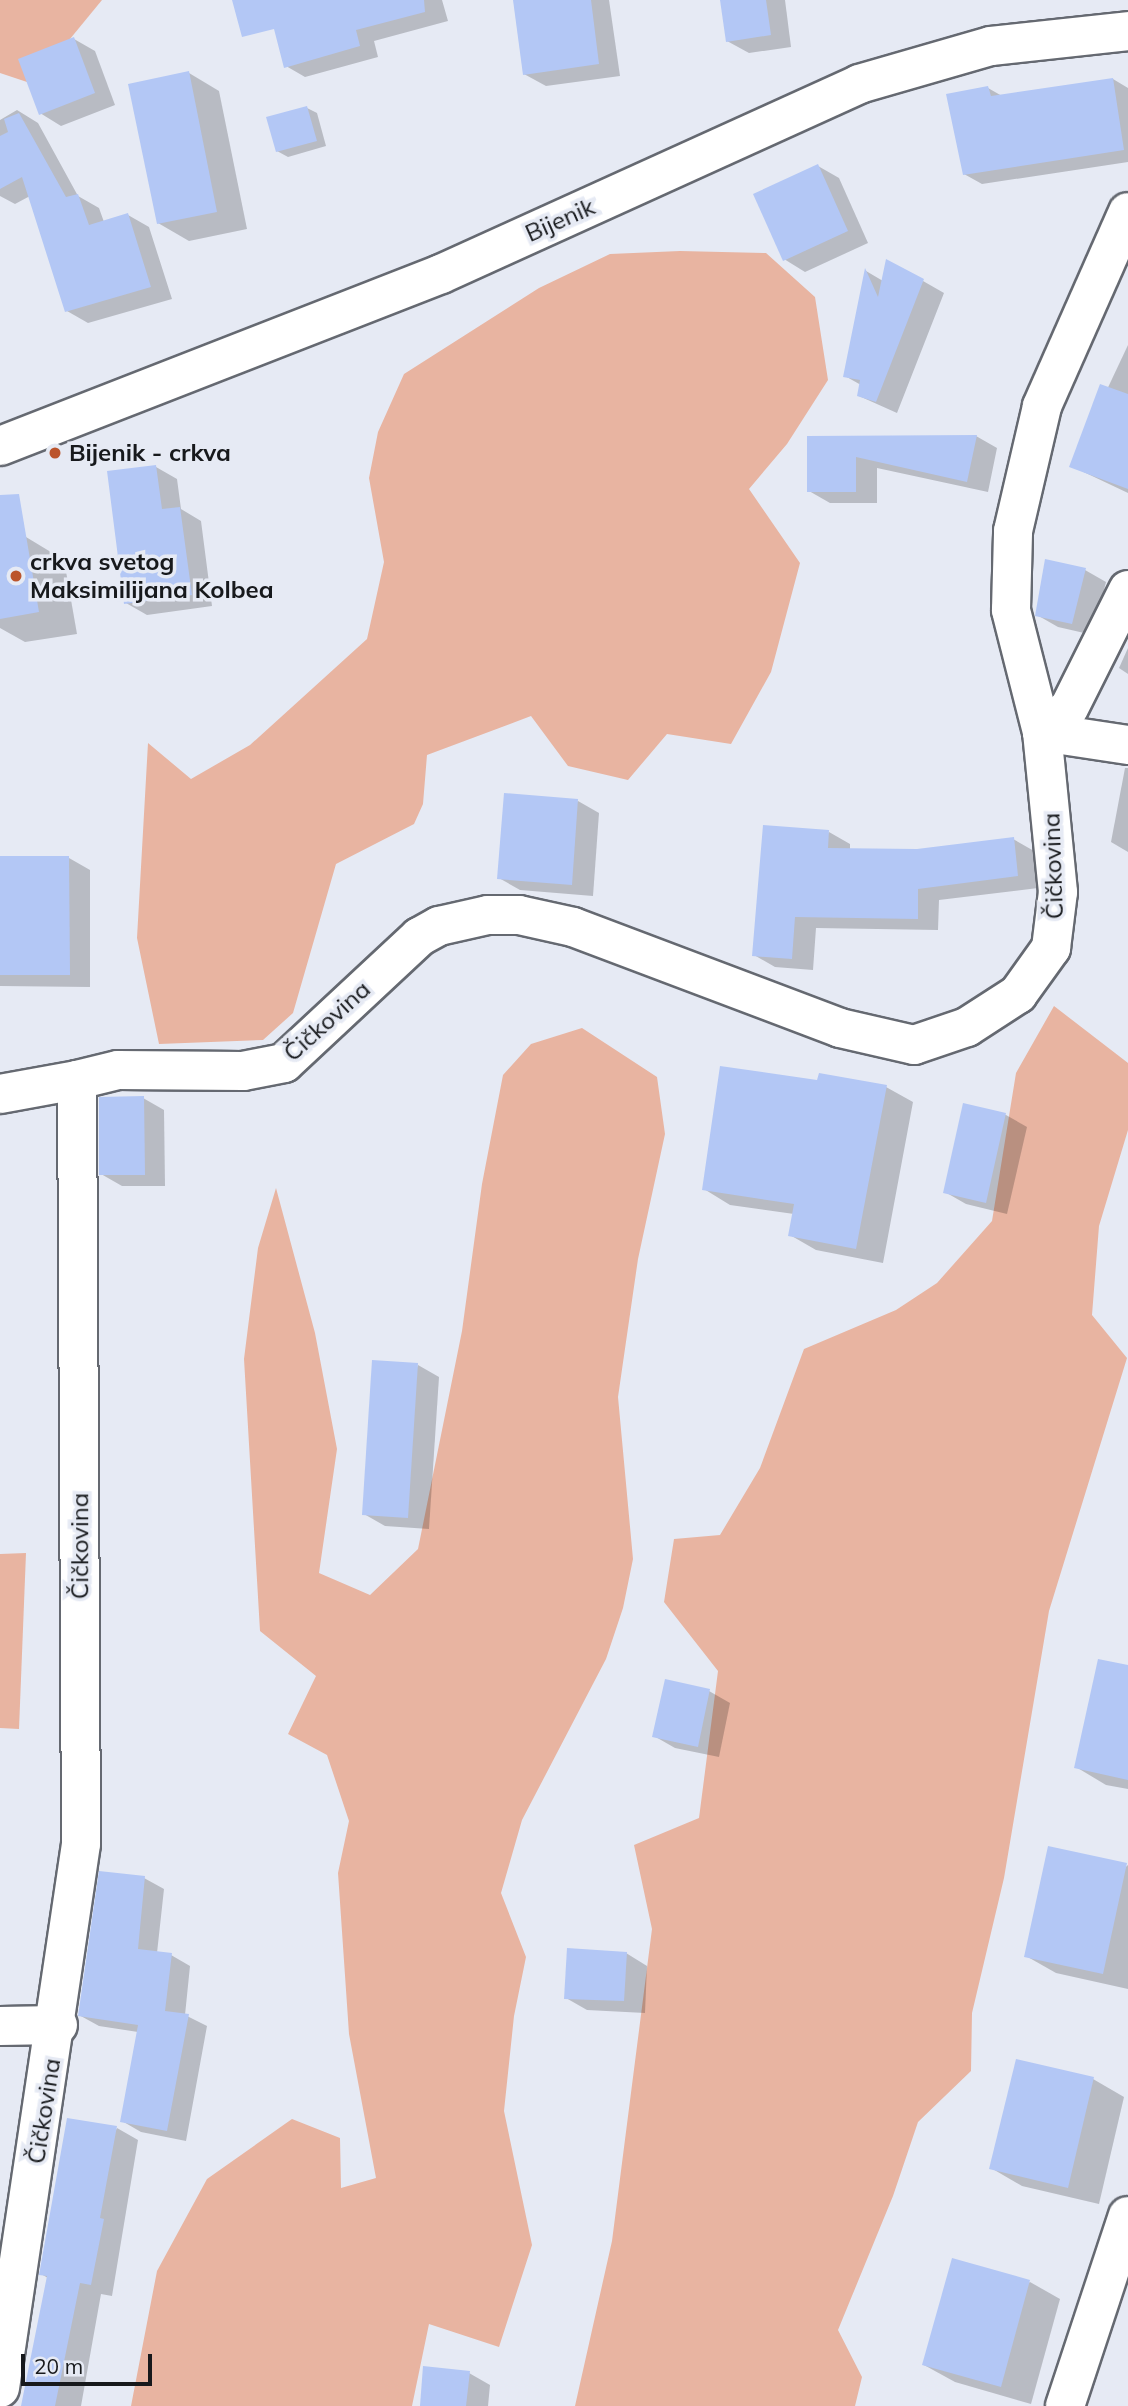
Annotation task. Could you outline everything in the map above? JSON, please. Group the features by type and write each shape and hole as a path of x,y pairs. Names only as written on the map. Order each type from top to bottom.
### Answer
{"street":[{"name":"Bijenik","path":"0,446 441,274 859,84 991,46 1128,31"},
{"name":"Čičkovina","path":"0,2388 58,2025 81,1844 77,1080 118,1070 243,1071 284,1063 419,937 439,926 488,915 519,915 573,928 880,1040 914,1045 957,1031 1018,993 1051,948 1058,892 1042,732 1011,611 1013,531 1020,488 1056,368 1128,212"},
{"path":"1042,732 1069,708 1128,590"},
{"path":"1042,732 1128,745"},
{"path":"0,1094 77,1080"},
{"path":"0,2026 58,2025"},
{"path":"1065,2406 1128,2216"}],"shaded area":[{"path":"0,0 102,0 33,84 0,73"},
{"path":"680,251 766,253 815,297 828,380 787,444 749,489 800,563 771,672 731,744 667,734 628,780 568,766 531,716 427,755 423,804 414,824 336,864 293,1013 263,1040 159,1044 137,938 148,743 191,779 250,745 367,639 384,562 369,478 378,432 404,374 539,288 610,254"},
{"path":"1054,1006 1128,1063 1128,1130 1099,1226 1092,1315 1127,1358 1049,1611 1004,1878 972,2013 971,2071 918,2122 893,2196 838,2330 862,2377 855,2406 575,2406 612,2241 652,1929 634,1845 699,1818 718,1671 664,1602 674,1539 720,1535 760,1468 804,1349 896,1310 937,1283 992,1221 1016,1073"},
{"path":"582,1028 657,1077 665,1134 638,1259 618,1397 633,1559 623,1608 606,1659 522,1820 501,1893 526,1957 514,2016 504,2111 532,2245 499,2347 429,2324 412,2406 131,2406 157,2271 207,2179 292,2119 340,2138 341,2188 376,2178 349,2034 338,1873 349,1821 327,1755 288,1734 316,1676 260,1631 244,1359 258,1248 276,1188 315,1333 337,1449 319,1573 370,1595 418,1549 462,1331 482,1184 503,1075 531,1044"},
{"path":"26,1553 19,1729 0,1728 0,1554"}],"building":[{"path":"232,0 424,0 425,12 356,30 360,46 284,68 274,29 242,37"},
{"path":"513,0 591,0 599,64 523,75"},
{"path":"720,0 766,0 771,35 726,42"},
{"path":"74,37 95,93 39,115 18,59"},
{"path":"189,71 217,212 157,224 128,84"},
{"path":"1113,78 1124,150 963,175 946,94 988,86 991,96"},
{"path":"307,106 317,141 276,152 266,117"},
{"path":"19,113 66,197 78,194 89,225 128,213 151,287 65,312 22,177 0,189 0,136 8,132 4,119"},
{"path":"818,164 848,231 783,261 753,194"},
{"path":"886,259 924,279 876,402 857,396 860,380 843,377 865,268 878,297"},
{"path":"1100,384 1128,394 1128,489 1069,467"},
{"path":"977,435 967,482 856,457 856,492 807,492 807,436"},
{"path":"156,465 162,509 180,507 192,595 124,604 107,471"},
{"name":"crkva svetog Maksimilijana Kolbea","path":"19,494 39,612 0,619 0,495"},
{"path":"1045,559 1086,568 1072,624 1035,616"},
{"path":"504,793 578,799 572,885 497,879"},
{"path":"763,825 829,830 828,848 917,849 1014,837 1018,876 918,889 918,919 795,917 792,959 752,956"},
{"path":"0,856 69,856 70,975 0,975"},
{"path":"720,1066 817,1080 819,1073 887,1085 856,1249 788,1236 794,1204 702,1190"},
{"path":"144,1096 145,1175 99,1175 99,1097"},
{"path":"963,1103 1006,1113 986,1203 943,1193"},
{"path":"372,1360 418,1363 408,1518 362,1515"},
{"path":"1098,1659 1128,1665 1128,1780 1074,1768"},
{"path":"665,1679 710,1689 698,1747 652,1737"},
{"path":"1048,1846 1127,1863 1103,1974 1024,1957"},
{"path":"99,1871 145,1876 138,1949 172,1953 165,2011 189,2014 167,2131 120,2122 138,2025 78,2016"},
{"path":"567,1948 627,1952 624,2001 564,1999"},
{"path":"1016,2059 1094,2077 1068,2188 989,2169"},
{"path":"67,2118 117,2126 100,2218 104,2219 91,2285 80,2283 55,2406 21,2406 47,2276 39,2275"},
{"path":"952,2258 1030,2280 1001,2387 922,2365"},
{"path":"423,2366 470,2371 466,2406 420,2406"}],"place":[{"name":"Bijenik - crkva","path":"55,453"},
{"name":"crkva svetog Maksimilijana Kolbea","path":"16,576"}]}
